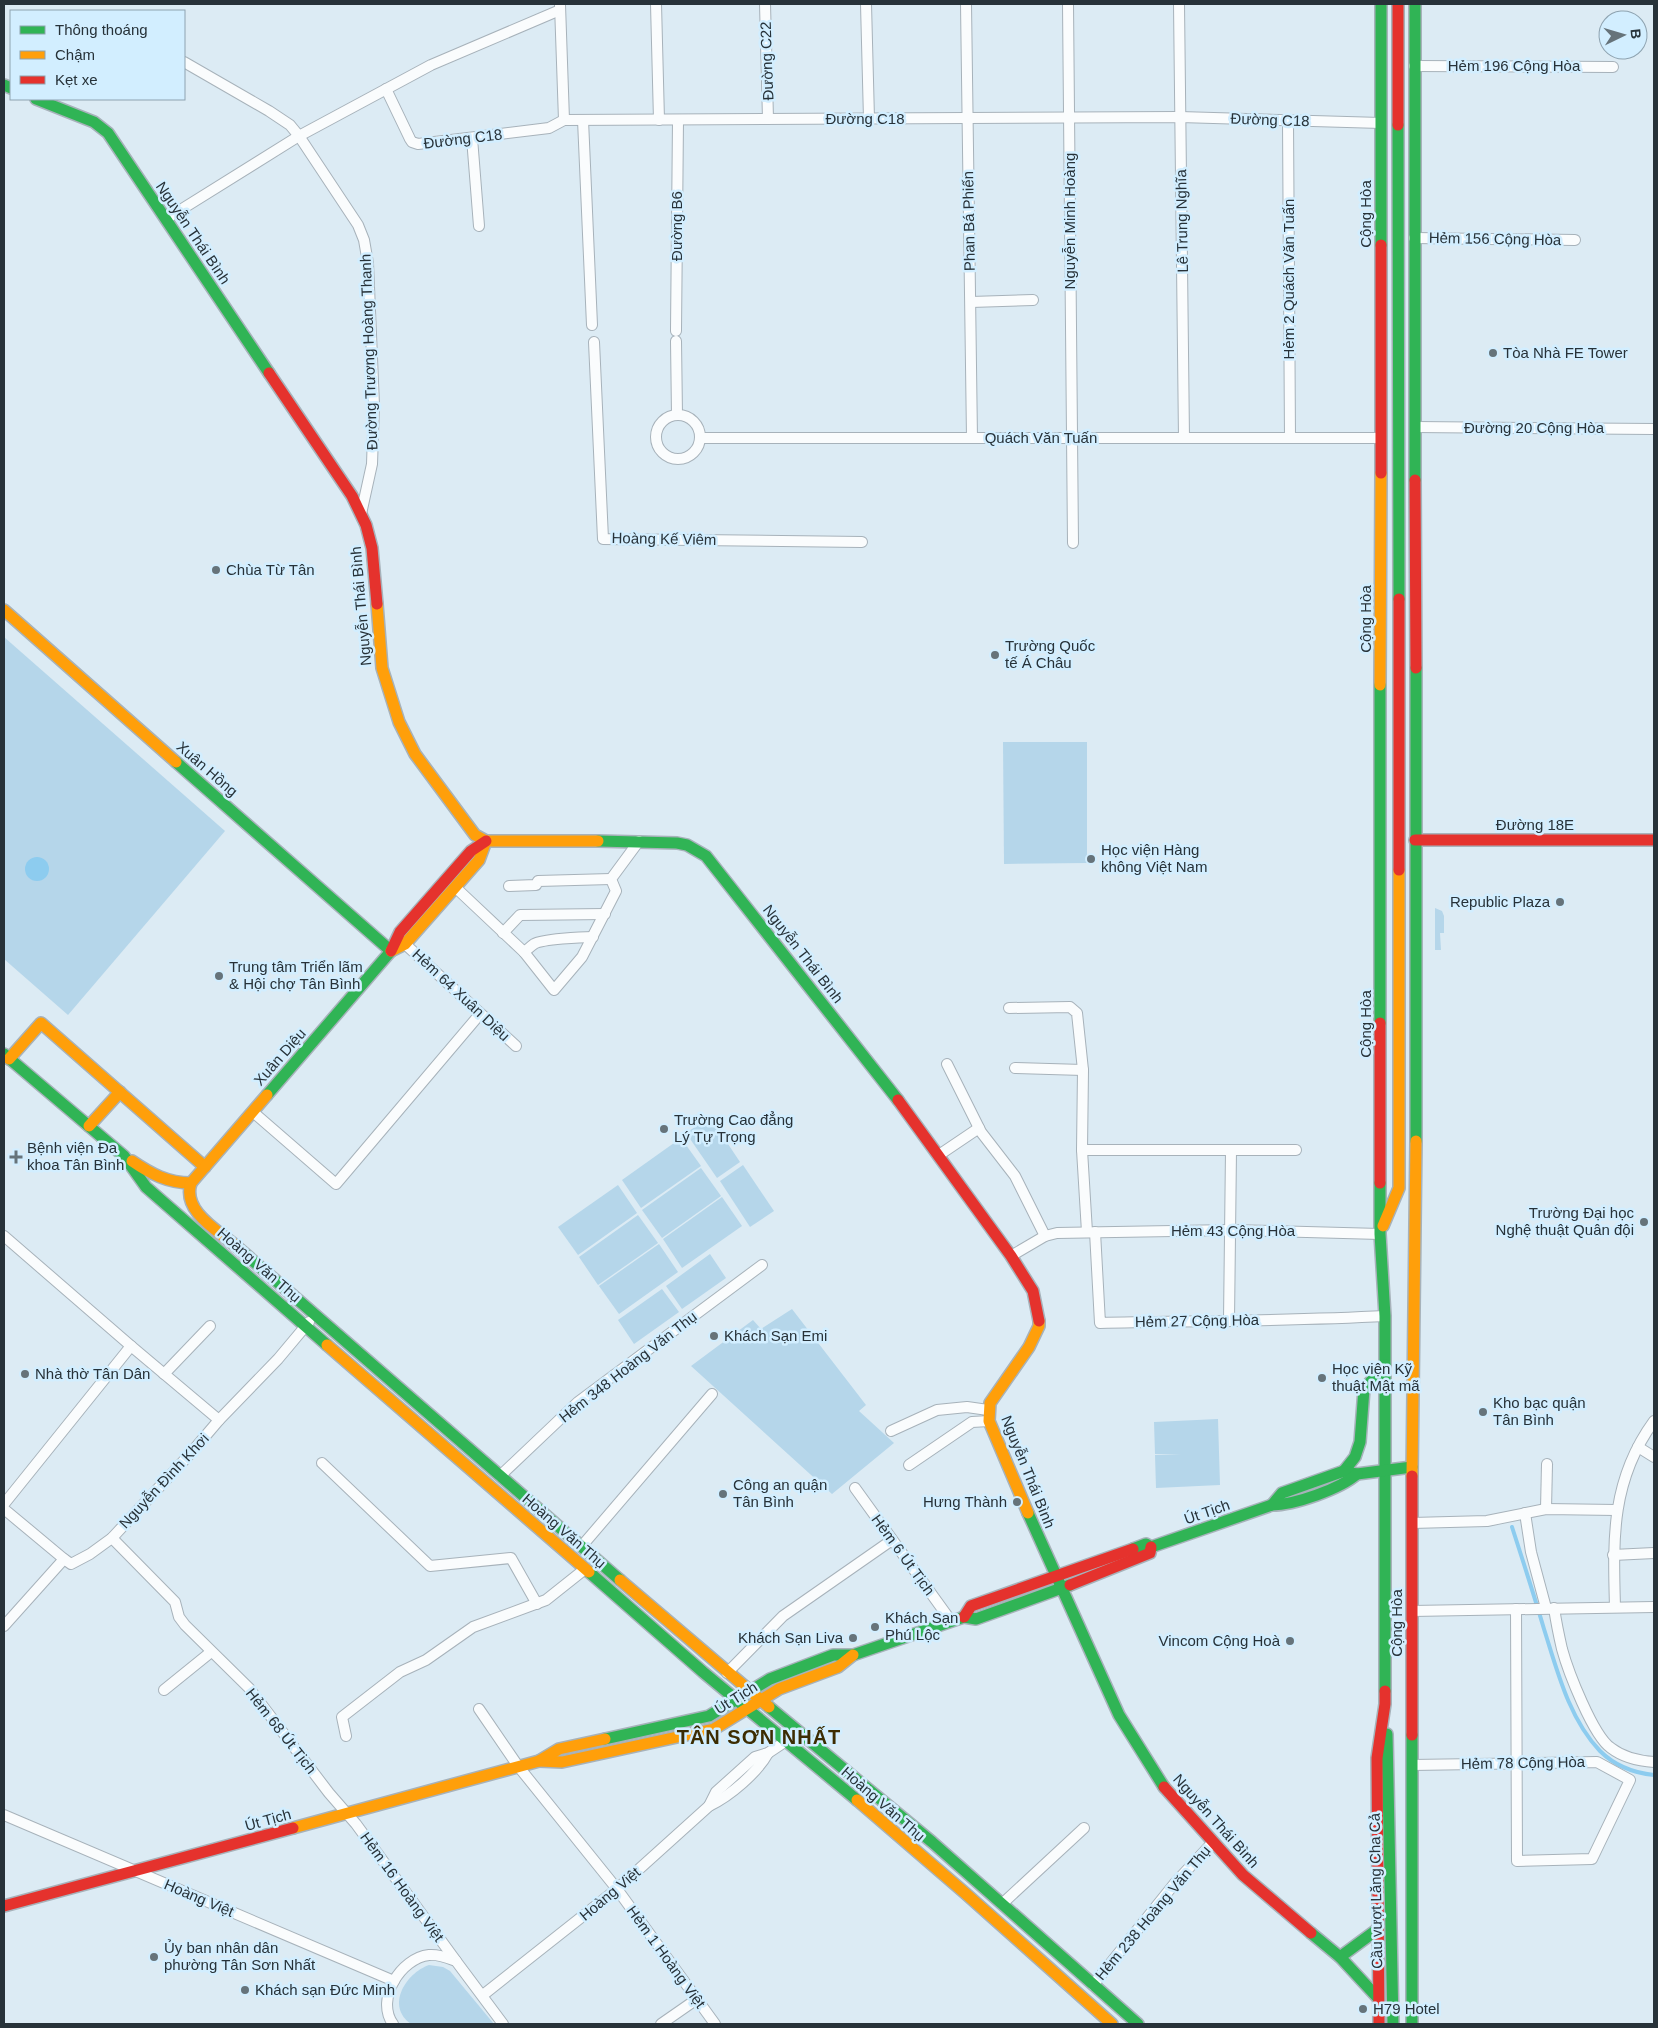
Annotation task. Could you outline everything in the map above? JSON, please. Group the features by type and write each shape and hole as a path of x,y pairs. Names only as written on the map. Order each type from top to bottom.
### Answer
{"main road":[{"name":"Cộng Hòa","path":"1379,2024 1377,1758 1385,1704 1385,1316 1380,1234 1381,4"},
{"name":"Cộng Hòa","path":"1380,1234 1399,1188 1398,4"},
{"name":"Cộng Hòa","path":"1412,2024 1412,1373 1416,1223 1415,4"},
{"name":"Nguyễn Thái Bình","path":"39,100 94,122 104,128 116,143 344,484 362,514 370,536 374,558 382,668 399,722 406,740 424,769 475,835 486,841 677,842 698,850 713,863 881,1077 1011,1256 1033,1291 1038,1309 1039,1326 1029,1347 993,1397 989,1415 1060,1589 1119,1715 1164,1786 1212,1842 1252,1884 1340,1957 1378,1998"},
{"name":"Xuân Hồng","path":"4,610 391,951"},
{"name":"Đường 18E","path":"1381,839 1654,840"},
{"name":"Xuân Diệu","path":"391,951 406,944 455,888 479,860 486,841"},
{"name":"Xuân Diệu","path":"191,1183 391,951 400,932 471,851 486,841"},
{"path":"7,1056 41,1022 205,1167"},
{"name":"Hoàng Văn Thụ","path":"7,1056 124,1156 146,1187 585,1569 965,1893 1112,2024"},
{"path":"89,1126 120,1092"},
{"path":"124,1156 160,1178 171,1182 191,1183"},
{"name":"Hoàng Văn Thụ","path":"191,1183 188,1192 189,1200 194,1210 727,1673 800,1731 932,1842 1138,2024"},
{"name":"Cộng Hòa","path":"1399,1188 1416,1223"},
{"path":"1344,1471 1356,1456 1362,1442 1363,1395 1365,1387 1385,1365"},
{"name":"Út Tịch","path":"1272,1505 1282,1493 1344,1471 1357,1474 1412,1467"},
{"name":"Út Tịch","path":"964,1617 971,1606 1146,1544 1152,1547 1272,1505 1286,1505 1348,1483 1357,1474"},
{"name":"Út Tịch","path":"539,1761 559,1749 709,1716 770,1679 833,1655 853,1655 964,1617 976,1619 1060,1589 1150,1553 1152,1547"},
{"name":"Út Tịch","path":"4,1906 348,1814 518,1766 539,1761 562,1762 714,1730 780,1689 838,1667 853,1655"},
{"name":"Cầu vượt Lăng Cha Cả","path":"1385,1704 1389,1757 1393,2024"},
{"path":"786,1740 800,1731"},
{"path":"1340,1957 1378,1929"}],"street":[{"path":"656,4 659,120"},
{"name":"Đường C22","path":"765,4 768,119"},
{"path":"866,4 869,118"},
{"name":"Phan Bá Phiến","path":"966,4 972,438"},
{"name":"Nguyễn Minh Hoàng","path":"1068,4 1073,543"},
{"name":"Lê Trung Nghĩa","path":"1179,4 1184,438"},
{"path":"166,219 299,136 386,89 431,65 560,7 564,120"},
{"name":"Đường Trương Hoàng Thanh","path":"185,63 280,117 299,136 358,225 367,251 374,405 372,464 362,514"},
{"name":"Hẻm 196 Cộng Hòa","path":"1414,66 1613,67"},
{"name":"Đường C18","path":"386,89 410,139 415,144 550,128 564,120 1180,117 1381,123"},
{"path":"583,120 592,325"},
{"name":"Đường B6","path":"677,415 678,120"},
{"name":"Hẻm 2 Quách Văn Tuấn","path":"1288,121 1290,438"},
{"path":"472,138 479,226"},
{"name":"Hẻm 156 Cộng Hòa","path":"1414,238 1575,240"},
{"path":"971,302 1033,300"},
{"name":"Hoàng Kế Viêm","path":"594,342 603,538 862,542"},
{"path":"677,415 686,416 698,426 701,438 697,450 690,456 677,460 665,455 657,444 657,431 663,420 677,415"},
{"name":"Đường 20 Cộng Hòa","path":"1415,428 1654,429"},
{"name":"Quách Văn Tuấn","path":"701,438 1381,438"},
{"path":"611,879 639,841"},
{"path":"509,886 536,884 538,881 611,879"},
{"path":"455,888 524,952 554,990 582,957 605,914 616,891 611,879"},
{"path":"503,933 520,915 605,914"},
{"path":"524,952 535,943 560,940 567,937 593,937"},
{"name":"Hẻm 64 Xuân Diệu","path":"406,944 516,1046"},
{"path":"1009,1008 1070,1007 1077,1013 1083,1070 1082,1150 1091,1232"},
{"path":"253,1112 336,1184 480,1014"},
{"path":"947,1064 979,1128 1015,1176 1045,1236"},
{"path":"1015,1068 1083,1070"},
{"path":"939,1155 979,1128"},
{"path":"1082,1150 1296,1150"},
{"path":"1229,1320 1231,1151"},
{"name":"Hẻm 43 Cộng Hòa","path":"1011,1256 1045,1236 1057,1233 1231,1230 1380,1234"},
{"name":"Hẻm 27 Cộng Hòa","path":"1091,1232 1100,1323 1302,1320 1385,1316"},
{"path":"4,1236 219,1420"},
{"name":"Hẻm 348 Hoàng Văn Thụ","path":"500,1476 578,1402 762,1265"},
{"name":"Nguyễn Đình Khơi","path":"64,1558 71,1564 90,1554 112,1538 219,1420 278,1359 315,1316"},
{"path":"164,1374 210,1326"},
{"path":"334,1351 343,1340"},
{"path":"4,1504 131,1346"},
{"path":"581,1547 712,1394"},
{"path":"891,1431 937,1410 967,1407 989,1415"},
{"path":"909,1465 972,1422 989,1415"},
{"path":"1615,1607 1613,1555 1616,1510 1625,1477 1638,1447 1654,1421"},
{"path":"1638,1447 1654,1457"},
{"path":"322,1463 430,1566 510,1558 537,1604"},
{"path":"1546,1509 1547,1464"},
{"name":"Hẻm 6 Út Tịch","path":"854,1488 951,1621"},
{"path":"4,1509 64,1558 4,1626"},
{"path":"1412,1523 1473,1522 1546,1509 1616,1510"},
{"path":"1525,1513 1531,1552 1562,1650 1594,1727 1610,1748 1622,1755 1649,1762"},
{"name":"Hẻm 68 Út Tịch","path":"112,1538 175,1602 179,1617 211,1652 249,1688 329,1793 348,1814"},
{"path":"727,1673 783,1616 892,1540"},
{"path":"1613,1555 1654,1553"},
{"path":"346,1736 342,1718 400,1672 426,1660 473,1627 546,1600 585,1569"},
{"path":"1412,1611 1654,1607"},
{"path":"1516,1608 1518,1763"},
{"path":"164,1690 211,1652"},
{"name":"Hẻm 1 Hoàng Việt","path":"479,1709 518,1766 617,1889 715,2024"},
{"name":"Hoàng Việt","path":"483,1995 617,1889 709,1806 722,1799 762,1765 768,1753 786,1740"},
{"name":"Hẻm 78 Cộng Hòa","path":"1412,1765 1518,1763 1598,1762 1630,1780 1592,1859 1517,1861 1518,1763"},
{"name":"Hẻm 16 Hoàng Việt","path":"348,1814 456,1962"},
{"name":"Hoàng Việt","path":"4,1815 394,1981"},
{"path":"1002,1904 1084,1828"},
{"name":"Hẻm 238 Hoàng Văn Thụ","path":"1093,1985 1175,1883 1212,1842"},
{"path":"393,2024 387,2013 386,2004 394,1981 403,1969 422,1957 438,1955 456,1962 504,2024"},
{"path":"661,2024 697,1999"}],"shaded area":[{"path":"4,637 225,831 68,1015 4,959"},
{"path":"1003,742 1087,742 1087,863 1004,864"},
{"path":"1435,908 1442,911 1444,916 1444,933 1440,933 1441,950 1435,950"},
{"path":"710,1117 740,1162 717,1178 686,1133"},
{"path":"681,1138 701,1166 641,1208 622,1180"},
{"path":"743,1165 774,1211 750,1227 720,1181"},
{"path":"701,1168 721,1196 662,1238 642,1210"},
{"path":"618,1185 637,1213 578,1255 558,1227"},
{"path":"722,1197 742,1226 682,1268 663,1239"},
{"path":"638,1215 658,1243 598,1285 579,1257"},
{"path":"659,1244 678,1272 619,1314 599,1286"},
{"path":"710,1254 726,1278 682,1309 666,1286"},
{"path":"662,1289 679,1312 634,1344 618,1320"},
{"path":"792,1309 866,1405 859,1411 894,1443 832,1494 691,1366 753,1320 761,1329"},
{"path":"1218,1419 1220,1485 1156,1488 1155,1455 1181,1454 1155,1454 1154,1422"},
{"path":"429,1965 443,1967 450,1971 494,2024 411,2024 403,2017 399,2000 406,1982 421,1969"}],"water":[{"path":"37,857 46,860 49,869 46,878 37,881 28,878 25,869 28,860"}],"waterway":[{"path":"1512,1527 1559,1677 1580,1724 1600,1751 1612,1761 1639,1773 1654,1775"}],"traffic: fast":[{"path":"1381,4 1381,245"},
{"path":"1415,4 1415,480"},
{"path":"4,85 10,88"},
{"path":"39,100 94,122 108,133 269,373"},
{"path":"1398,125 1399,599"},
{"path":"1416,668 1416,1141"},
{"path":"1380,685 1380,1023"},
{"path":"176,762 391,951 267,1095"},
{"path":"598,841 677,843 687,845 706,856 898,1100"},
{"path":"4,1054 124,1156 146,1187 327,1345"},
{"path":"1380,1183 1380,1234 1385,1316 1385,1691"},
{"path":"236,1246 620,1580"},
{"path":"1344,1471 1355,1457 1360,1442 1364,1389 1385,1365"},
{"path":"1272,1505 1282,1493 1344,1471 1357,1474 1412,1467"},
{"path":"1133,1549 1146,1544 1151,1547 1272,1505 1292,1502 1316,1495 1340,1485 1357,1474"},
{"path":"1028,1513 1119,1715 1164,1787"},
{"path":"589,1572 703,1672 857,1800"},
{"path":"605,1739 709,1716 770,1679 833,1655 853,1655 964,1617 976,1619 1070,1585"},
{"path":"769,1707 932,1842 1138,2024"},
{"path":"1387,1734 1393,2024"},
{"path":"1412,1735 1412,2024"},
{"path":"1340,1957 1378,1929"},
{"path":"1311,1933 1340,1957 1378,1998"}],"traffic: slow":[{"path":"1380,685 1381,473"},
{"path":"377,604 382,668 399,722 415,754 475,835 486,841 598,841"},
{"path":"4,610 176,762"},
{"path":"391,951 405,944 479,860 486,841"},
{"path":"1383,1226 1399,1188 1399,870"},
{"path":"9,1059 41,1023 205,1167"},
{"path":"89,1126 120,1092"},
{"path":"236,1246 196,1211 190,1193 191,1183 267,1095"},
{"path":"1412,1476 1416,1141"},
{"path":"132,1161 160,1177 183,1183 191,1183"},
{"path":"1028,1513 989,1421 990,1403 1029,1347 1039,1326 1039,1321"},
{"path":"327,1345 589,1572"},
{"path":"620,1580 769,1707"},
{"path":"539,1761 562,1762 714,1729 779,1689 838,1667 853,1655"},
{"path":"293,1828 539,1761 559,1749 605,1739"},
{"path":"857,1800 1112,2024"}],"traffic: jam":[{"path":"1398,4 1398,125"},
{"path":"1381,245 1381,473"},
{"path":"269,373 352,496 366,525 372,548 377,604"},
{"path":"1415,480 1416,668"},
{"path":"1399,599 1399,870"},
{"path":"1415,840 1654,840"},
{"path":"391,951 400,932 471,851 486,841"},
{"path":"1380,1023 1380,1183"},
{"path":"898,1100 1011,1256 1033,1291 1039,1321"},
{"path":"1412,1476 1412,1735"},
{"path":"1070,1585 1150,1553 1151,1547"},
{"path":"964,1617 971,1606 1133,1549"},
{"path":"1379,2024 1377,1758 1385,1704 1385,1691"},
{"path":"1164,1787 1243,1875 1311,1933"},
{"path":"4,1906 293,1828"}],"place":[{"name":"Tòa Nhà FE Tower","path":"1493,353"},
{"name":"Chùa Từ Tân","path":"216,570"},
{"name":"Trường Quốc tế Á Châu","path":"995,655"},
{"name":"Học viện Hàng không Việt Nam","path":"1091,859"},
{"name":"Republic Plaza","path":"1560,902"},
{"name":"Trung tâm Triển lãm & Hội chợ Tân Bình","path":"219,976"},
{"name":"Trường Cao đẳng Lý Tự Trọng","path":"664,1129"},
{"name":"Bệnh viện Đa khoa Tân Bình","path":"16,1157"},
{"name":"Trường Đại học Nghệ thuật Quân đội","path":"1644,1222"},
{"name":"Khách Sạn Emi","path":"714,1336"},
{"name":"Nhà thờ Tân Dân","path":"25,1374"},
{"name":"Học viện Kỹ thuật Mật mã","path":"1322,1378"},
{"name":"Kho bạc quận Tân Bình","path":"1483,1412"},
{"name":"Công an quận Tân Bình","path":"723,1494"},
{"name":"Hưng Thành","path":"1017,1502"},
{"name":"Khách Sạn Phú Lộc","path":"875,1627"},
{"name":"Khách Sạn Liva","path":"853,1638"},
{"name":"Vincom Cộng Hoà","path":"1290,1641"},
{"name":"Ủy ban nhân dân phường Tân Sơn Nhất","path":"154,1957"},
{"name":"Khách sạn Đức Minh","path":"245,1990"},
{"name":"H79 Hotel","path":"1363,2009"}],"district":[{"name":"TÂN SƠN NHẤT","path":"759,1737"}]}
